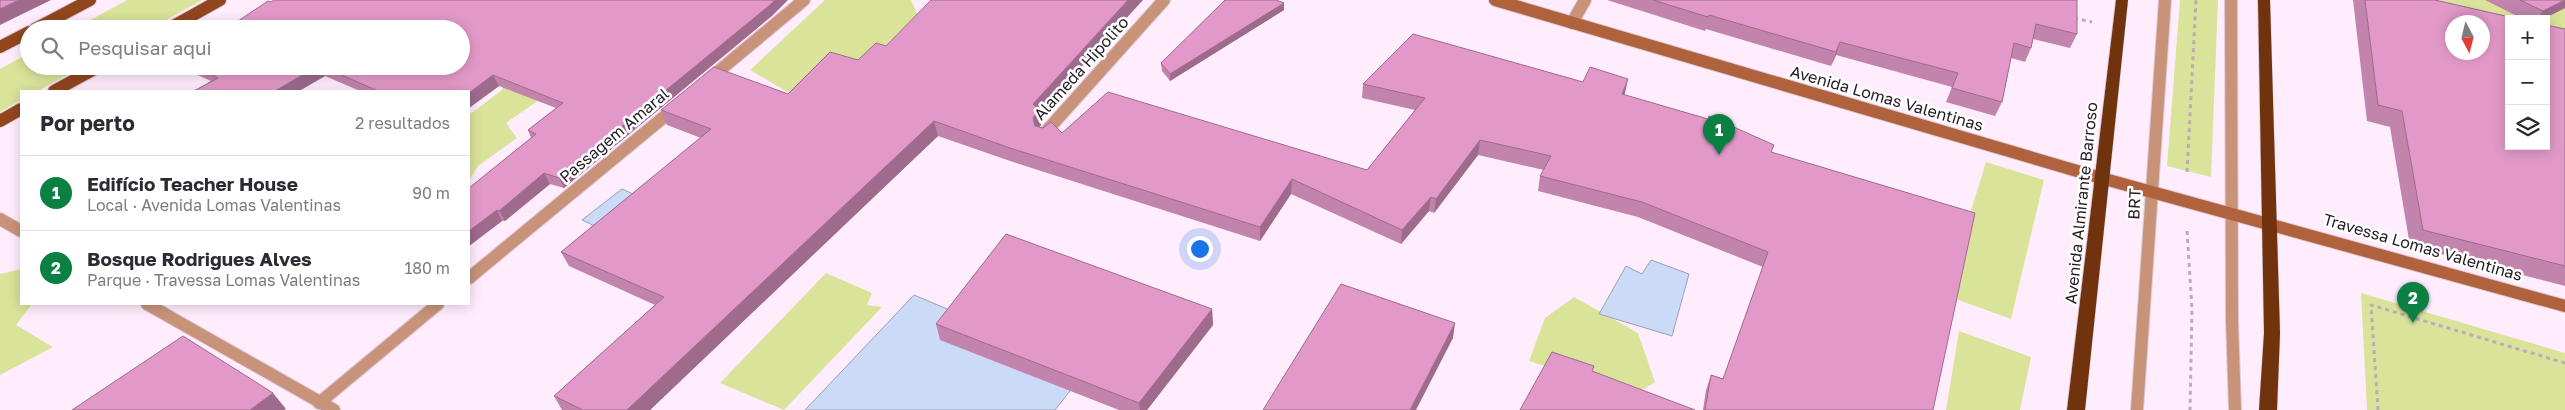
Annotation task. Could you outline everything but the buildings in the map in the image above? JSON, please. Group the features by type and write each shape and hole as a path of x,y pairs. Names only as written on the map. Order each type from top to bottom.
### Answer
{"highway":[{"name":"Avenida Almirante Barroso","path":"2076,410 2122,0"},
{"path":"2264,0 2271,224 2272,334 2268,410"}],"main road":[{"path":"52,20 90,0"},
{"path":"184,20 220,0"},
{"path":"0,47 20,37"},
{"path":"56,90 83,75"},
{"path":"0,121 20,111"}],"street":[{"path":"698,89 804,0"},
{"name":"Alameda Hipolito","path":"1043,135 1164,0"},
{"name":"Avenida Lomas Valentinas","path":"1495,0 2102,178 2271,224"},
{"path":"1572,23 1585,0"},
{"name":"BRT","path":"2138,410 2165,0"},
{"path":"2231,0 2231,214 2235,410"},
{"name":"Passagem Amaral","path":"470,277 682,101"},
{"path":"0,219 20,231"},
{"name":"Travessa Lomas Valentinas","path":"2271,224 2565,306"},
{"path":"149,305 334,410"},
{"path":"319,402 437,305"}],"path":[{"path":"2071,17 2119,29"},
{"path":"2378,410 2371,304 2565,363"}],"green space":[{"path":"127,0 202,0 166,20 90,20"},
{"path":"482,0 587,67 506,123 517,138 478,166 470,178 470,114 502,90 501,70 470,75 470,59 500,36 470,31 470,20 448,20"},
{"path":"825,0 911,0 920,20 907,43 789,93 750,70"},
{"path":"2180,0 2218,0 2211,177 2167,166"},
{"path":"2350,0 2565,0 2565,51 2550,47 2550,15 2505,15 2505,19 2490,21 2490,15 2445,15 2445,22"},
{"path":"20,58 20,75 67,75 40,90 20,90 20,101 0,112 0,69"},
{"path":"450,75 470,75 445,79"},
{"path":"1986,162 2044,180 2011,319 1945,295"},
{"path":"20,269 20,305 31,305 16,325 53,347 0,375 0,274"},
{"path":"826,273 872,293 867,305 882,307 784,410 720,383"},
{"path":"2361,293 2565,353 2565,410 2367,410"},
{"path":"1574,297 1638,333 1655,382 1634,395 1529,361 1545,318"},
{"path":"1959,331 2031,357 2020,410 1946,410"}],"water":[{"path":"622,189 642,198 601,229 582,220"},
{"path":"1651,260 1689,274 1672,336 1599,314 1626,266 1642,274"},
{"path":"914,295 1088,368 1055,410 805,410"}],"place":[{"name":"Edifício Teacher House","path":"1719,155"},
{"name":"Bosque Rodrigues Alves","path":"2413,323"}]}
